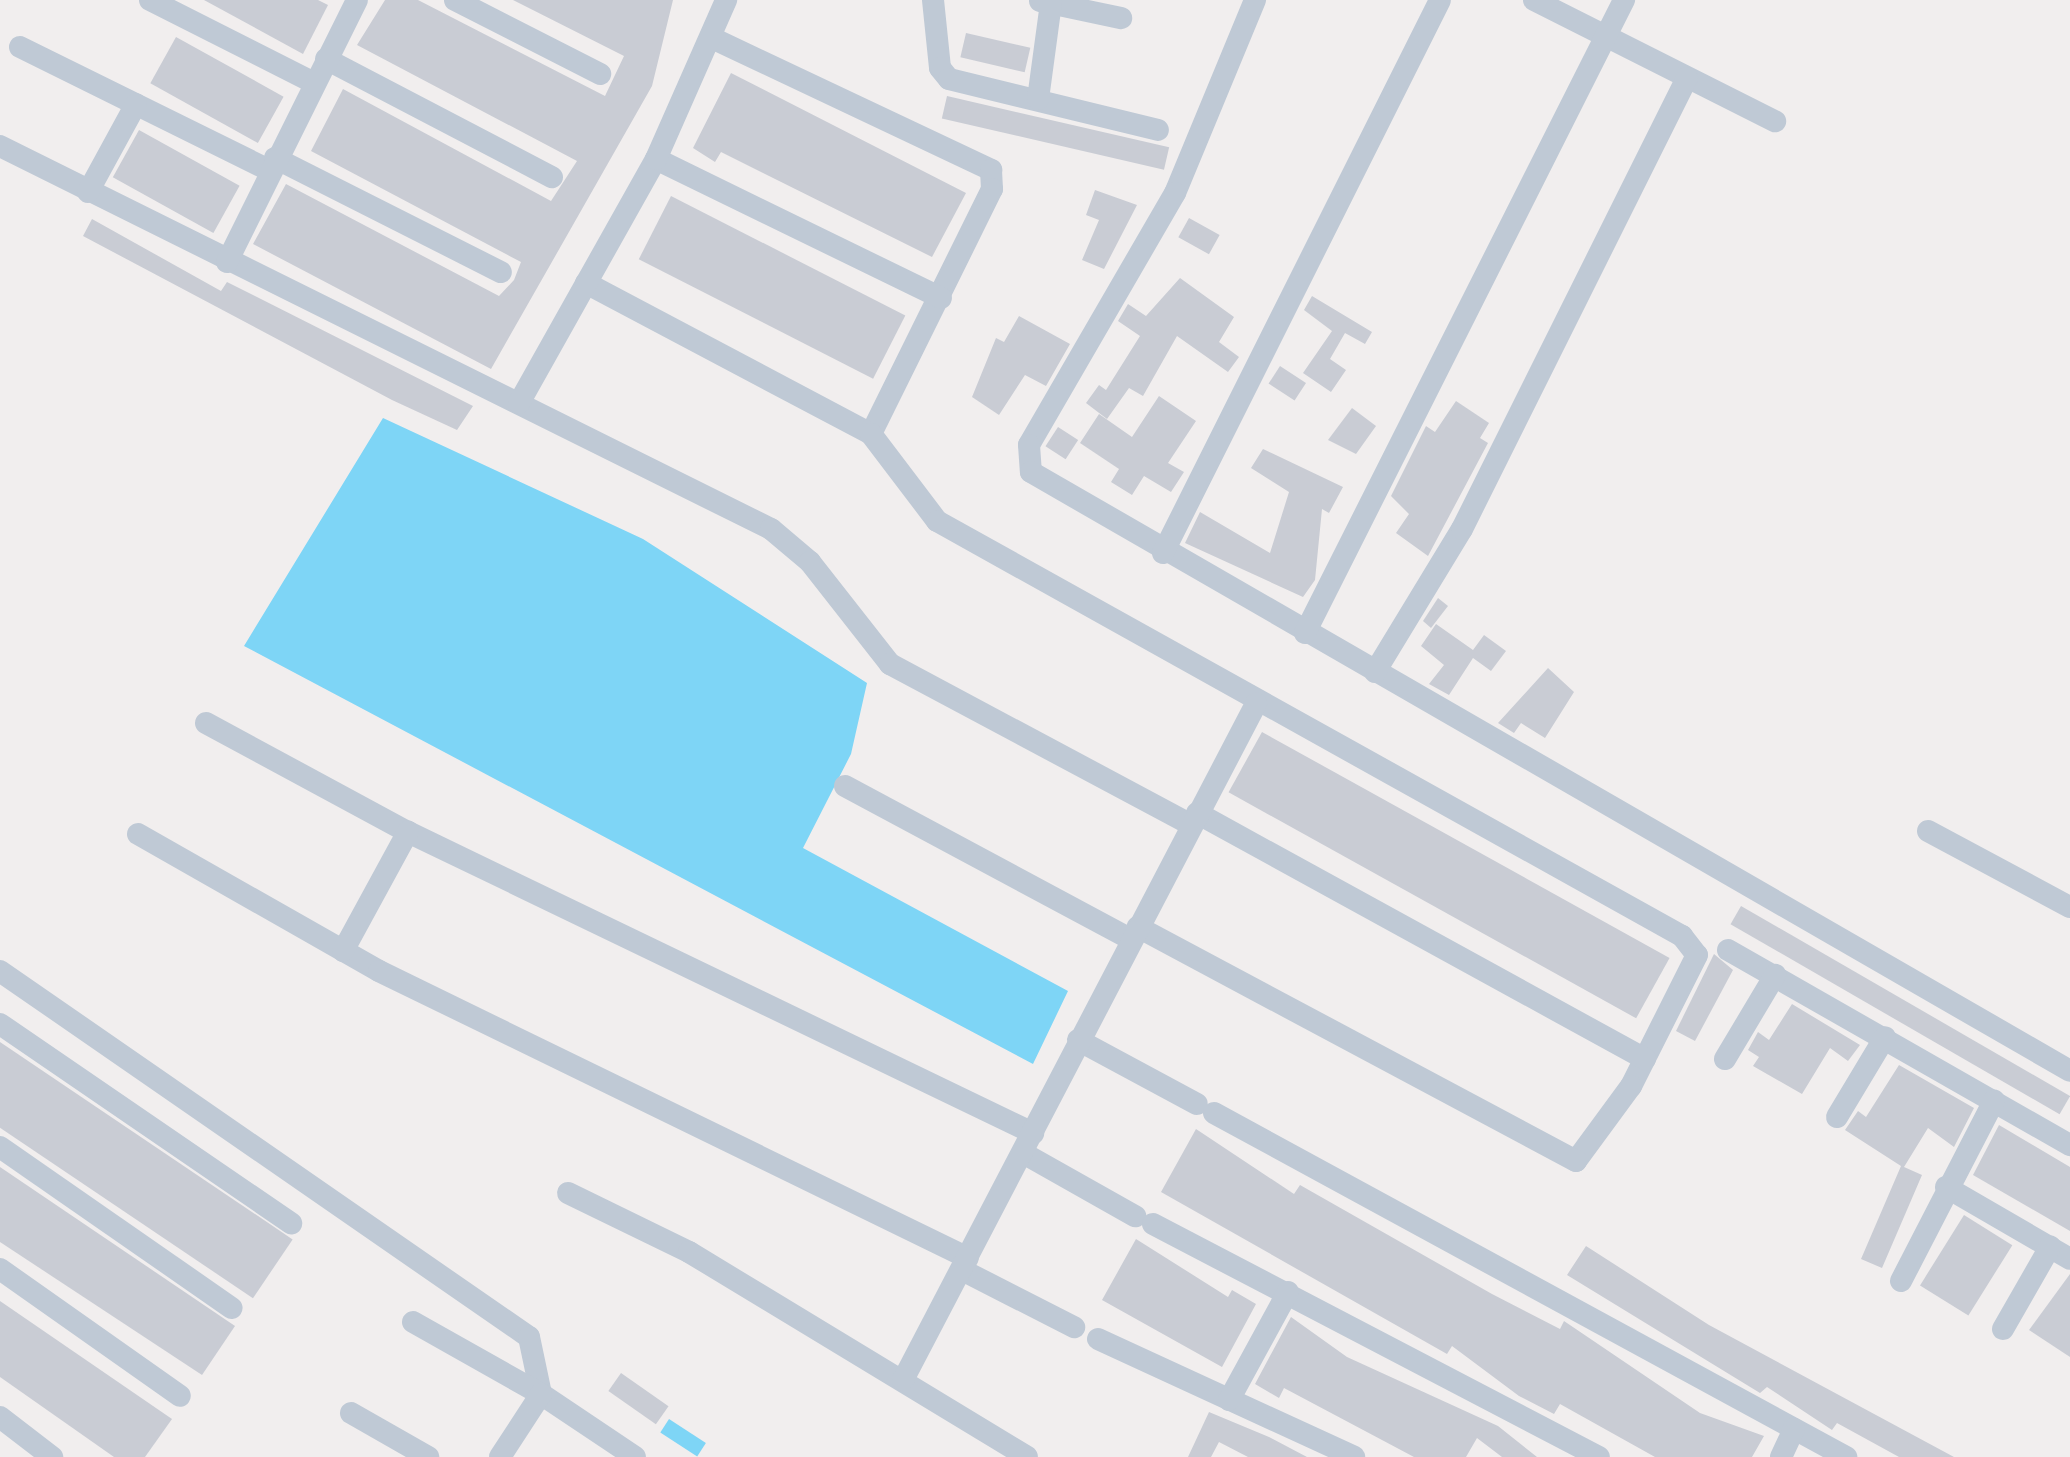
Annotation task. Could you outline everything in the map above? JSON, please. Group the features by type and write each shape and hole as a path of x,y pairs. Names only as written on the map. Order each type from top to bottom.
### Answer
{"street":[{"path":"150,0 314,83"},
{"path":"227,262 272,164 357,0"},
{"path":"455,0 600,74"},
{"path":"519,404 656,159 726,0"},
{"path":"933,0 944,74 1158,130"},
{"path":"1255,0 1175,193 1024,456 1030,472 1163,553 2070,1072"},
{"path":"1163,553 1440,0"},
{"path":"1534,0 1775,122"},
{"path":"1305,632 1624,0"},
{"path":"1038,99 1044,2 1121,18"},
{"path":"712,38 992,170 992,189 871,434"},
{"path":"20,47 501,272"},
{"path":"326,59 552,177"},
{"path":"1374,672 1462,529 1687,78"},
{"path":"88,192 136,104"},
{"path":"0,146 770,530 810,562 890,664 1194,819 1645,1059"},
{"path":"656,159 940,298"},
{"path":"586,283 871,434 937,521 1256,704 1692,943 1696,968 1594,1148 1567,1159 845,786"},
{"path":"903,1380 1256,704"},
{"path":"206,723 408,832 1028,1143 1144,1220 1599,1457"},
{"path":"1928,830 2070,907"},
{"path":"343,951 408,832"},
{"path":"138,834 343,951 965,1264 1074,1327"},
{"path":"1728,950 1885,1036 2070,1145"},
{"path":"0,971 529,1337 542,1394 500,1457"},
{"path":"1725,1059 1775,975"},
{"path":"0,1024 291,1223"},
{"path":"1837,1117 1885,1036"},
{"path":"1078,1040 1846,1457"},
{"path":"1901,1281 1994,1101"},
{"path":"0,1147 232,1308"},
{"path":"1946,1188 2060,1253 2002,1329"},
{"path":"568,1193 689,1252 1027,1457"},
{"path":"0,1269 180,1396"},
{"path":"1229,1400 1288,1292"},
{"path":"414,1322 542,1394 635,1457"},
{"path":"1098,1339 1354,1457"},
{"path":"351,1413 428,1457"},
{"path":"0,1417 52,1457"},
{"path":"1780,1457 1794,1429"}],"water":[{"path":"383,418 643,539 867,683 851,754 803,848 1068,991 1033,1064 244,646"},
{"path":"669,1419 706,1443 697,1456 660,1432"}],"building":[{"path":"204,0 318,0 328,5 303,54"},
{"path":"385,0 418,0 605,96 624,56 513,0 673,0 652,86 491,369 253,244 286,184 499,296 514,280 521,262 311,151 343,89 551,201 577,161 357,45"},
{"path":"966,33 1030,48 1025,72 960,57"},
{"path":"176,37 284,97 258,143 150,83"},
{"path":"731,73 966,193 932,257 721,152 715,162 693,148"},
{"path":"947,96 1169,147 1164,170 942,118"},
{"path":"139,130 240,186 213,233 113,177"},
{"path":"1095,190 1137,205 1104,269 1082,260 1099,220 1086,215"},
{"path":"671,196 905,315 873,379 639,259"},
{"path":"1189,218 1220,235 1209,254 1178,237"},
{"path":"92,219 221,291 227,282 473,406 457,430 392,400 83,236"},
{"path":"1180,278 1234,317 1219,342 1239,357 1228,372 1177,336 1143,396 1129,388 1107,419 1086,403 1099,385 1106,390 1140,336 1118,321 1128,304 1146,316"},
{"path":"1312,296 1372,332 1365,344 1345,333 1330,359 1346,370 1331,392 1303,373 1332,331 1304,310"},
{"path":"1019,316 1070,344 1046,386 1025,375 999,415 972,397 996,338 1004,342"},
{"path":"1280,366 1306,383 1295,400 1269,384"},
{"path":"1159,396 1196,421 1168,463 1184,472 1171,492 1144,476 1132,495 1111,482 1119,469 1080,443 1099,414 1132,437"},
{"path":"1456,401 1489,423 1480,438 1488,443 1428,556 1396,533 1409,514 1391,496 1426,426 1435,432"},
{"path":"1352,408 1376,426 1356,454 1328,440"},
{"path":"1058,427 1078,440 1066,459 1045,446"},
{"path":"1263,449 1343,487 1329,513 1322,509 1315,580 1303,597 1185,543 1200,512 1270,553 1289,492 1251,468"},
{"path":"1438,598 1448,606 1431,628 1423,621"},
{"path":"1436,624 1473,650 1484,635 1506,651 1491,671 1473,658 1449,695 1429,684 1444,665 1421,646"},
{"path":"1548,668 1574,692 1545,738 1521,723 1514,733 1498,723"},
{"path":"1262,732 1670,958 1636,1018 1229,792"},
{"path":"1741,906 2070,1096 2060,1114 1730,924"},
{"path":"1714,954 1733,970 1695,1041 1676,1031"},
{"path":"1792,1004 1860,1045 1848,1061 1830,1048 1802,1094 1753,1066 1759,1057 1748,1050 1758,1032 1769,1040"},
{"path":"0,1042 293,1239 253,1298 0,1128"},
{"path":"1899,1065 1974,1108 1954,1147 1928,1128 1904,1167 1922,1175 1882,1268 1861,1259 1901,1166 1845,1130 1858,1111 1866,1117"},
{"path":"1999,1125 2070,1167 2070,1231 1973,1175"},
{"path":"1196,1129 1294,1194 1300,1185 1492,1294 1560,1329 1564,1321 1700,1413 1764,1436 1752,1457 1655,1457 1560,1404 1554,1414 1519,1396 1452,1346 1447,1354 1161,1192"},
{"path":"0,1167 235,1326 202,1375 0,1242"},
{"path":"1964,1215 2012,1245 1968,1316 1920,1285"},
{"path":"1136,1239 1228,1297 1232,1290 1256,1304 1222,1367 1102,1300"},
{"path":"1586,1246 1709,1325 1954,1457 1899,1457 1837,1423 1832,1430 1767,1387 1760,1393 1567,1275"},
{"path":"2070,1274 2070,1357 2029,1330"},
{"path":"0,1301 172,1419 145,1457 114,1457 0,1377"},
{"path":"1291,1317 1347,1357 1498,1426 1537,1457 1502,1457 1477,1438 1466,1457 1414,1457 1284,1388 1279,1398 1255,1384"},
{"path":"621,1373 669,1406 656,1424 608,1391"},
{"path":"1209,1412 1307,1457 1248,1457 1219,1442 1211,1457 1188,1457"}]}
